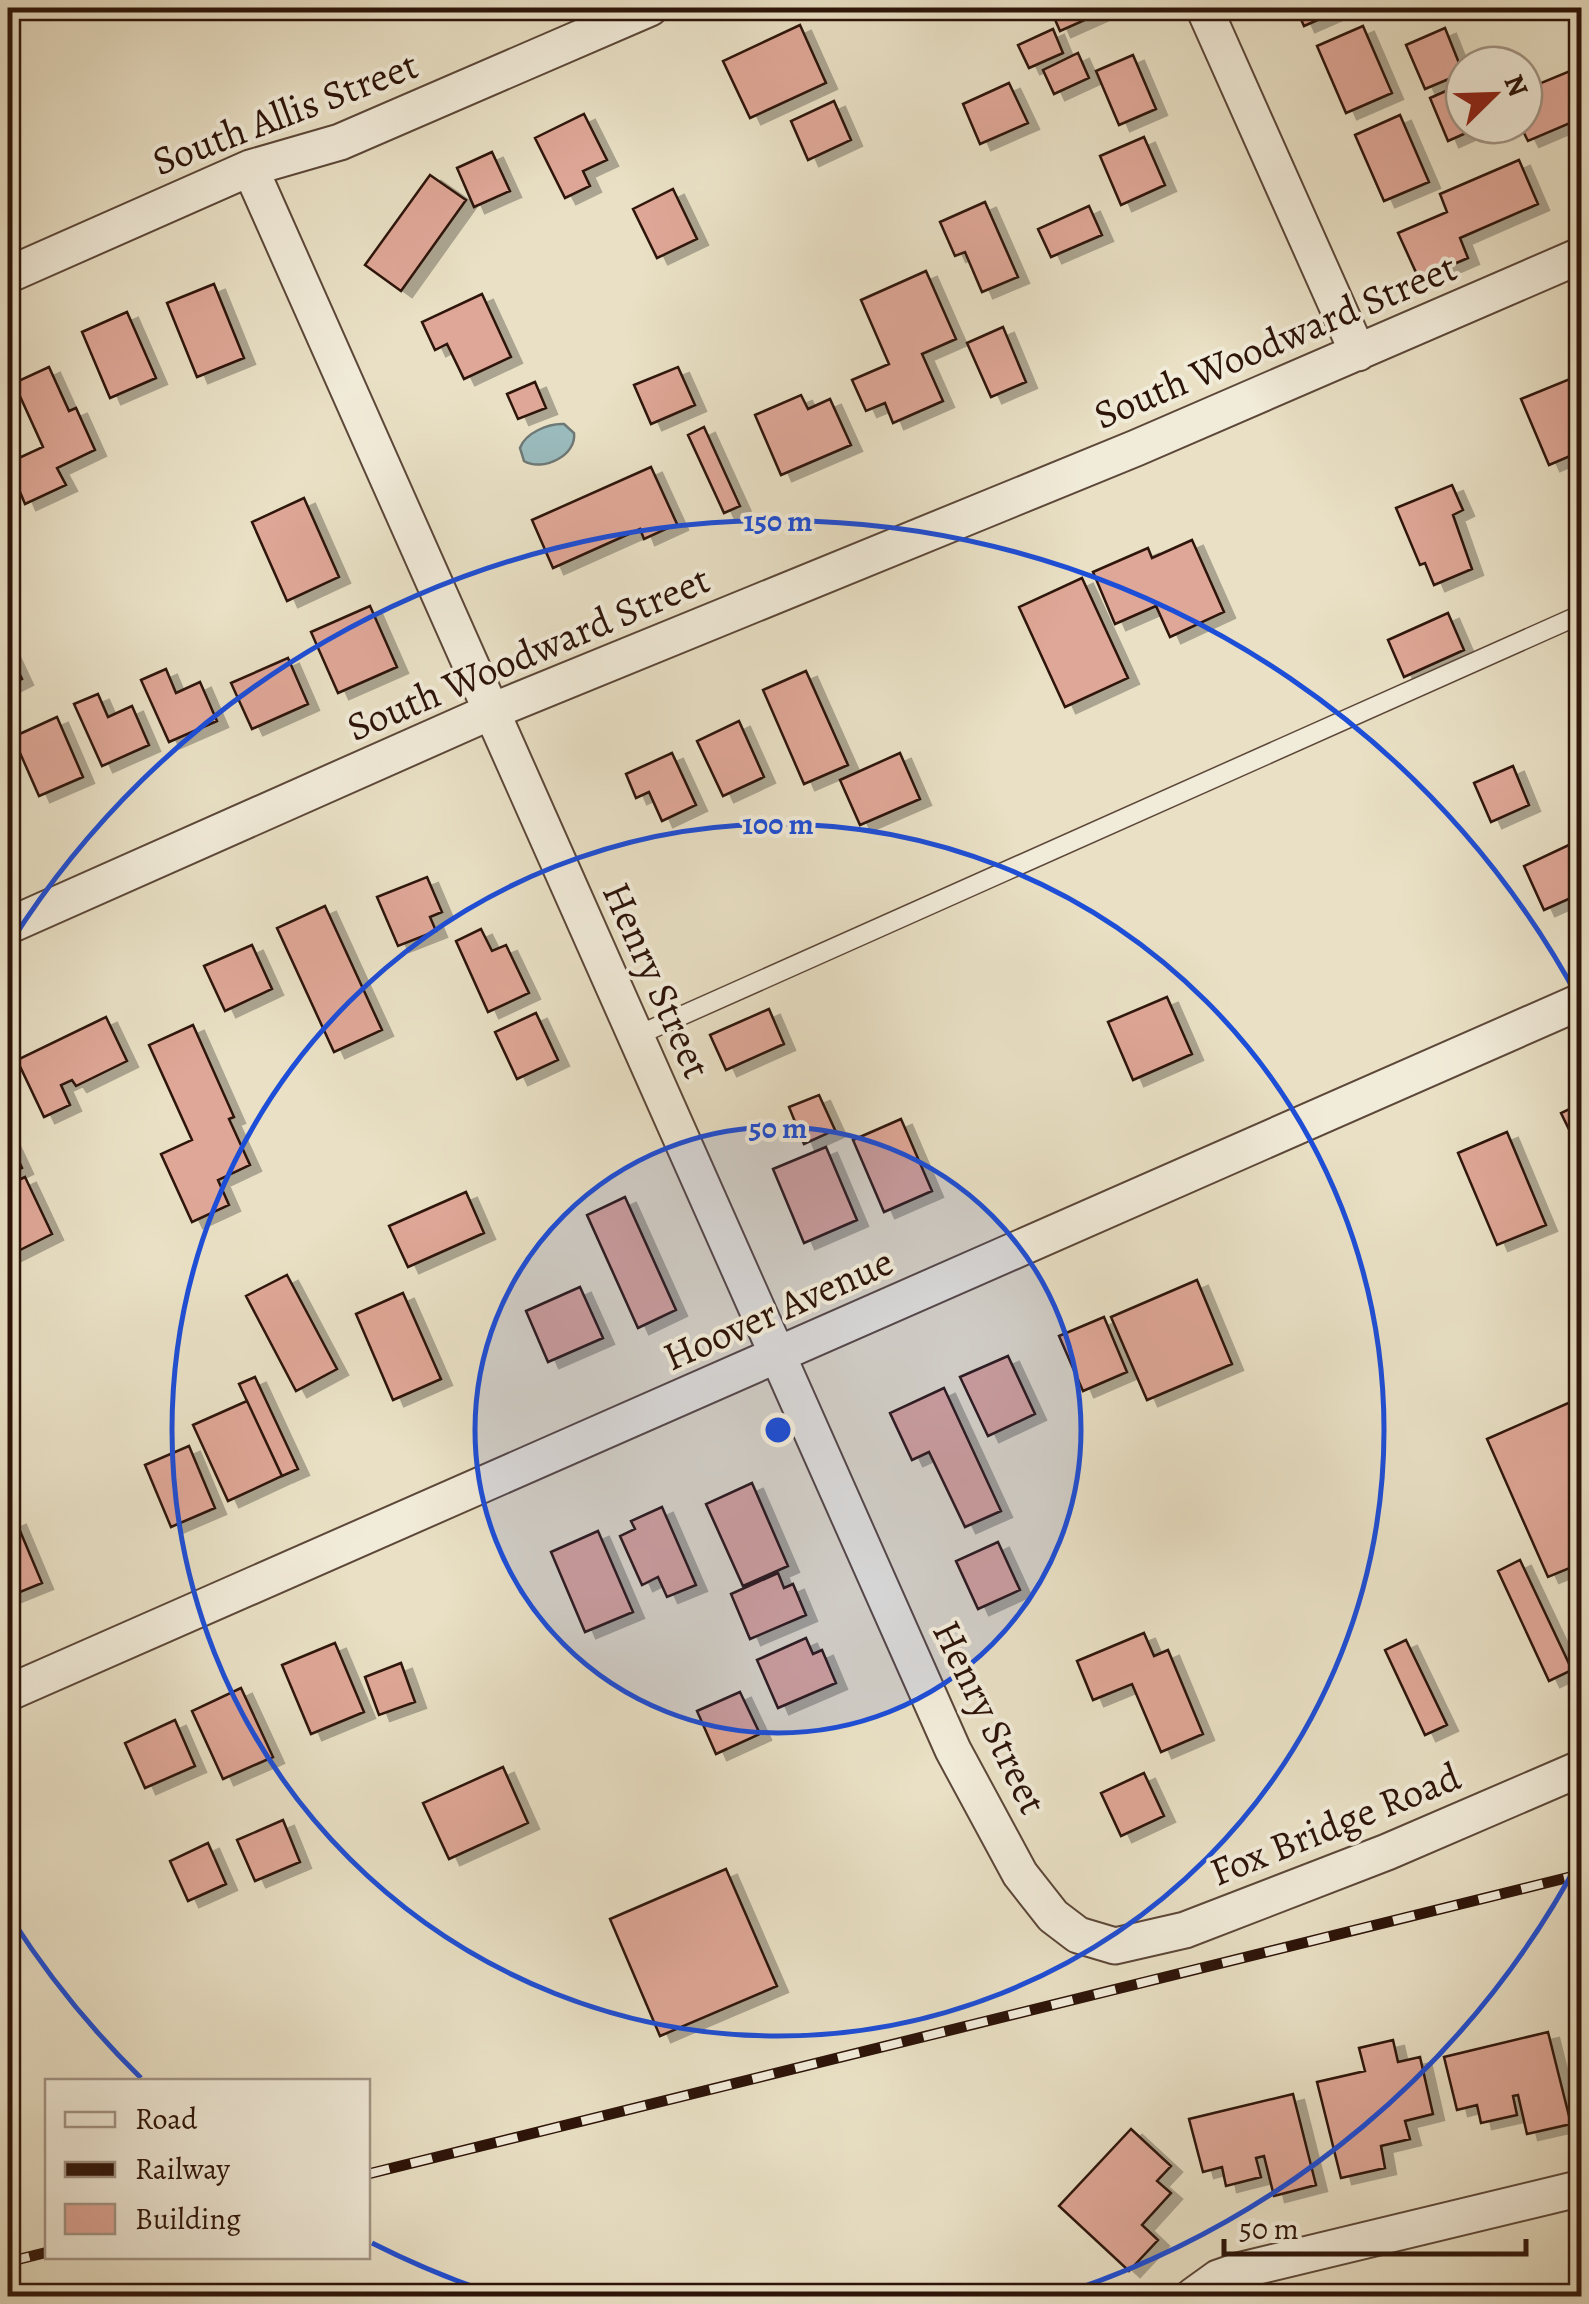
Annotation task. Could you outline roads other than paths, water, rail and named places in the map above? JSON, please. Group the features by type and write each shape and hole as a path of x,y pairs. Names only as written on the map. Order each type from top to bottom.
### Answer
{"street":[{"name":"South Allis Street","path":"8,275 250,168 340,142 650,8"},
{"path":"1204,8 1358,353"},
{"name":"Henry Street","path":"250,168 954,1750 1020,1874 1053,1916 1078,1936 1115,1946"},
{"name":"South Woodward Street","path":"8,926 490,712 1136,448 1582,255"},
{"name":"Hoover Avenue","path":"8,1693 1582,1001"},
{"name":"Fox Bridge Road","path":"1115,1946 1185,1930 1387,1852 1582,1768"},
{"path":"1194,2296 1218,2278 1238,2271 1582,2188"}],"lane":[{"path":"636,1036 1582,614"}],"water":[{"path":"564,424 574,433 564,455 549,463 524,461 520,448 527,438 545,427"}],"railway":[{"path":"370,2174 1582,1874"},
{"path":"8,2262 45,2253"}]}
